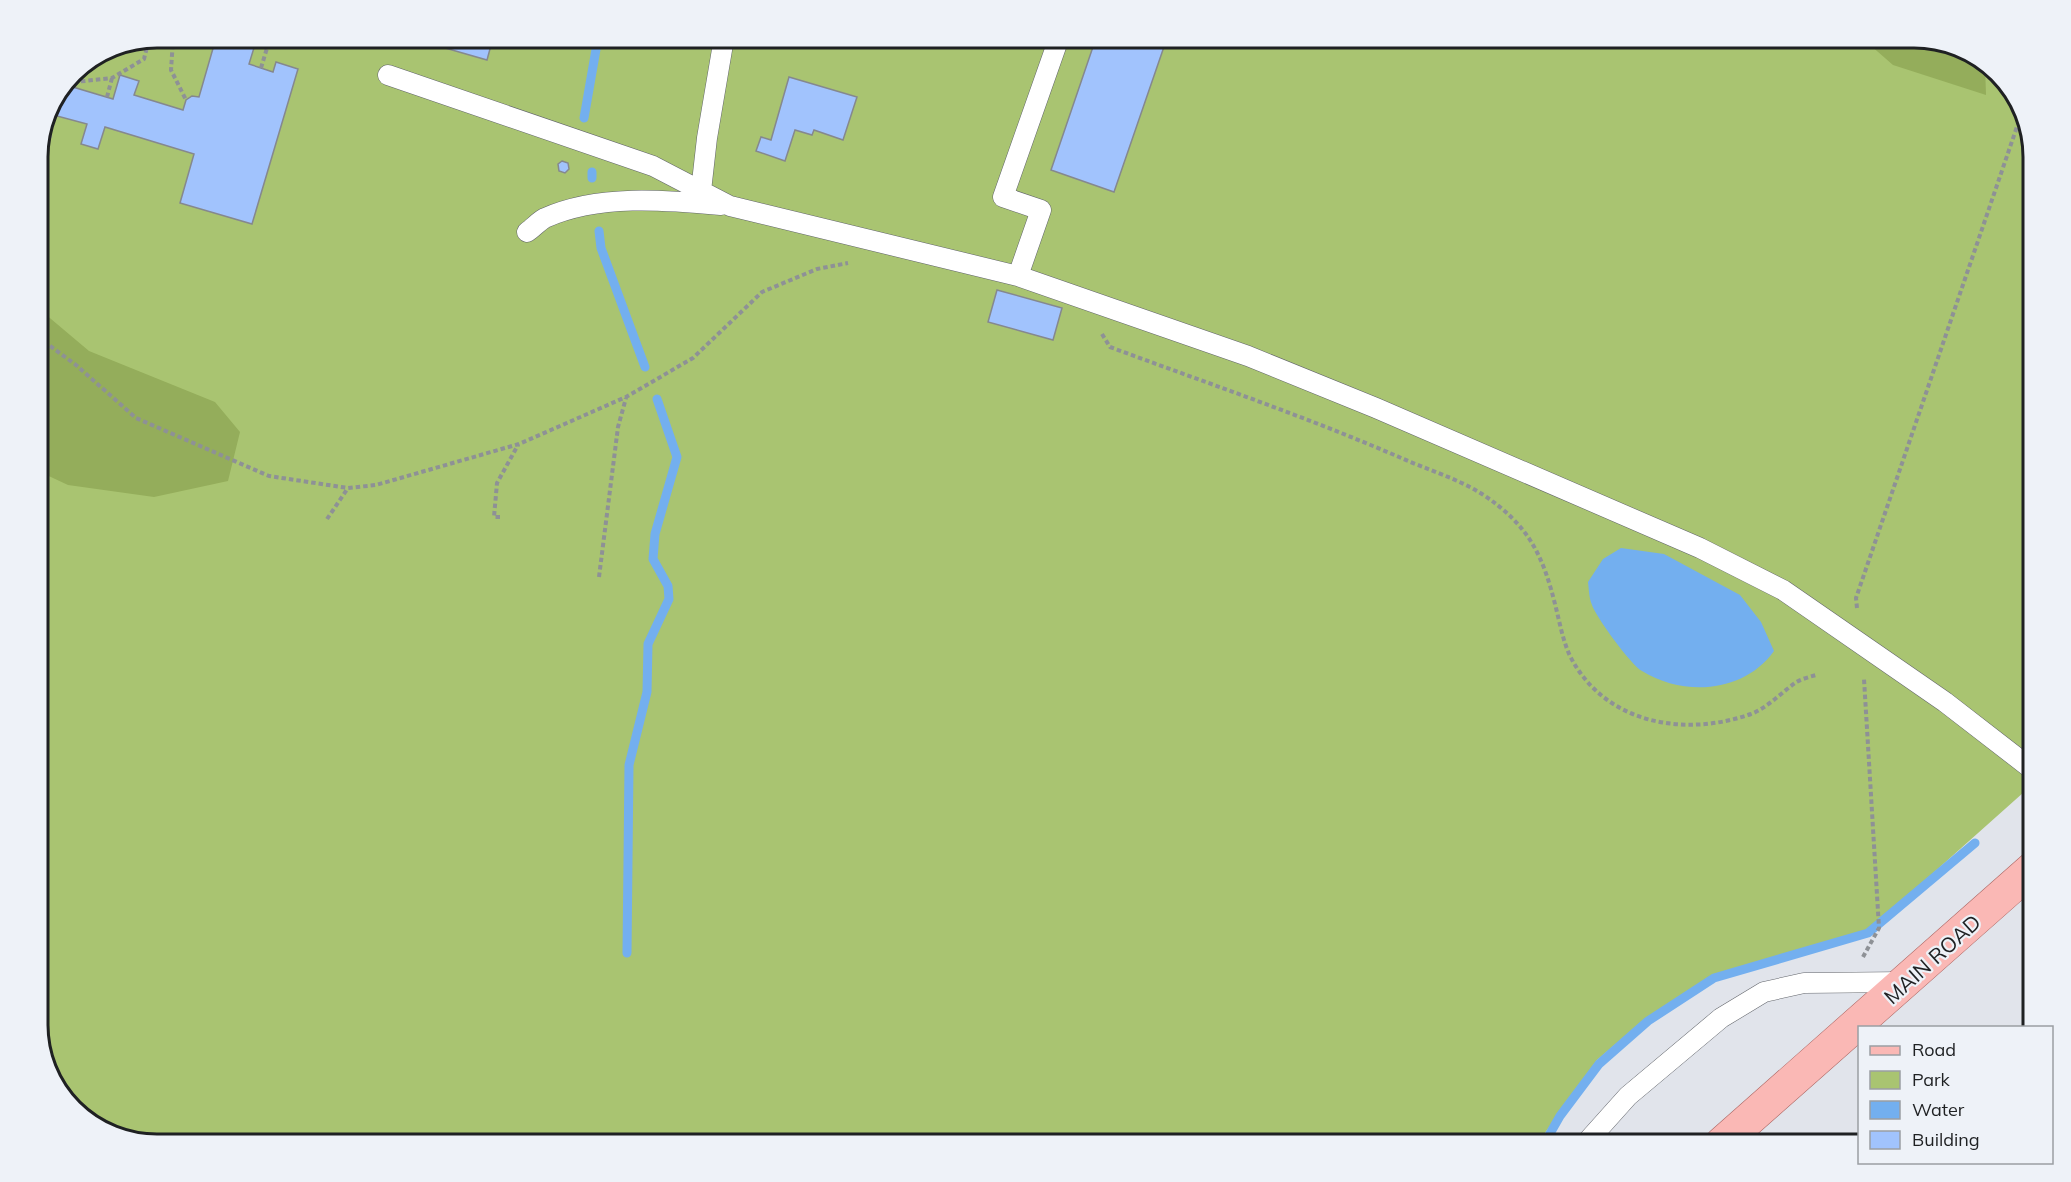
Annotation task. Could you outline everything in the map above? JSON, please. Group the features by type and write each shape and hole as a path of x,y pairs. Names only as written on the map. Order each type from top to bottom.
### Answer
{"main road":[{"name":"MAIN ROAD","path":"1733,1134 1908,982 2023,877"}],"lane":[{"path":"701,191 707,138 722,48"},
{"path":"1018,276 1041,210 1003,196 1055,48"},
{"path":"388,75 653,166 730,206"},
{"path":"527,232 544,218 594,205 658,199 730,206 1018,276 1248,356 1616,511 1700,548 1783,590 1946,702 2023,762"},
{"path":"1595,1134 1628,1096 1721,1018 1764,992 1804,983 1908,982"}],"path":[{"path":"174,48 171,70 186,100"},
{"path":"261,68 267,48"},
{"path":"78,82 112,78 144,59 147,49"},
{"path":"107,97 112,78"},
{"path":"1878,926 1862,643 1856,598 2018,124"},
{"path":"48,344 76,365 136,418 269,476 348,488 376,485 519,444 626,397 693,358 762,292 817,269 860,261 866,238"},
{"path":"1101,331 1110,347 1319,422 1480,493 1515,519 1542,558 1565,644 1586,681 1607,701 1630,715 1662,724 1693,726 1727,720 1753,714 1797,682 1816,675"},
{"path":"599,577 618,426 626,397"},
{"path":"500,517 494,518 497,483 519,444"},
{"path":"327,519 348,488"}],"green space":[{"path":"157,48 1914,48 1929,49 1956,56 1981,70 2001,90 2015,115 2023,149 2023,793 1867,932 1713,976 1645,1019 1597,1060 1544,1134 157,1134 142,1133 115,1126 90,1112 70,1092 56,1067 48,1033 48,149 56,115 70,90 90,70 109,59 128,52"},
{"path":"1873,48 1929,49 1956,56 1985,74 1986,95 1893,65"},
{"path":"48,316 89,351 215,402 240,432 228,481 154,497 68,485 48,476"}],"water":[{"path":"1621,548 1664,554 1740,595 1761,622 1774,651 1747,676 1730,683 1712,686 1676,685 1642,671 1622,651 1607,630 1595,611 1590,597 1588,582 1603,559"}],"building":[{"path":"213,48 254,48 249,64 273,72 276,62 298,69 252,224 180,203 194,154 105,127 98,149 81,144 87,124 57,116 73,87 113,99 120,75 139,81 134,95 183,110 186,100 192,96 199,97"},
{"path":"445,48 490,48 487,60"},
{"path":"1093,48 1164,48 1114,192 1051,170"},
{"path":"789,77 857,97 843,140 814,130 812,135 795,130 785,161 756,151 761,137 771,140"},
{"path":"562,161 568,163 569,169 565,173 559,171 558,164"},
{"path":"997,290 1062,308 1053,340 988,322"}],"waterway":[{"path":"584,118 596,48"},
{"path":"592,172 592,178"},
{"path":"599,231 601,248 645,367"},
{"path":"627,953 629,765 647,692 648,644 669,599 668,586 653,559 655,534 677,457 657,399"},
{"path":"1550,1134 1560,1116 1599,1064 1648,1021 1714,978 1868,933 1975,843"}]}
